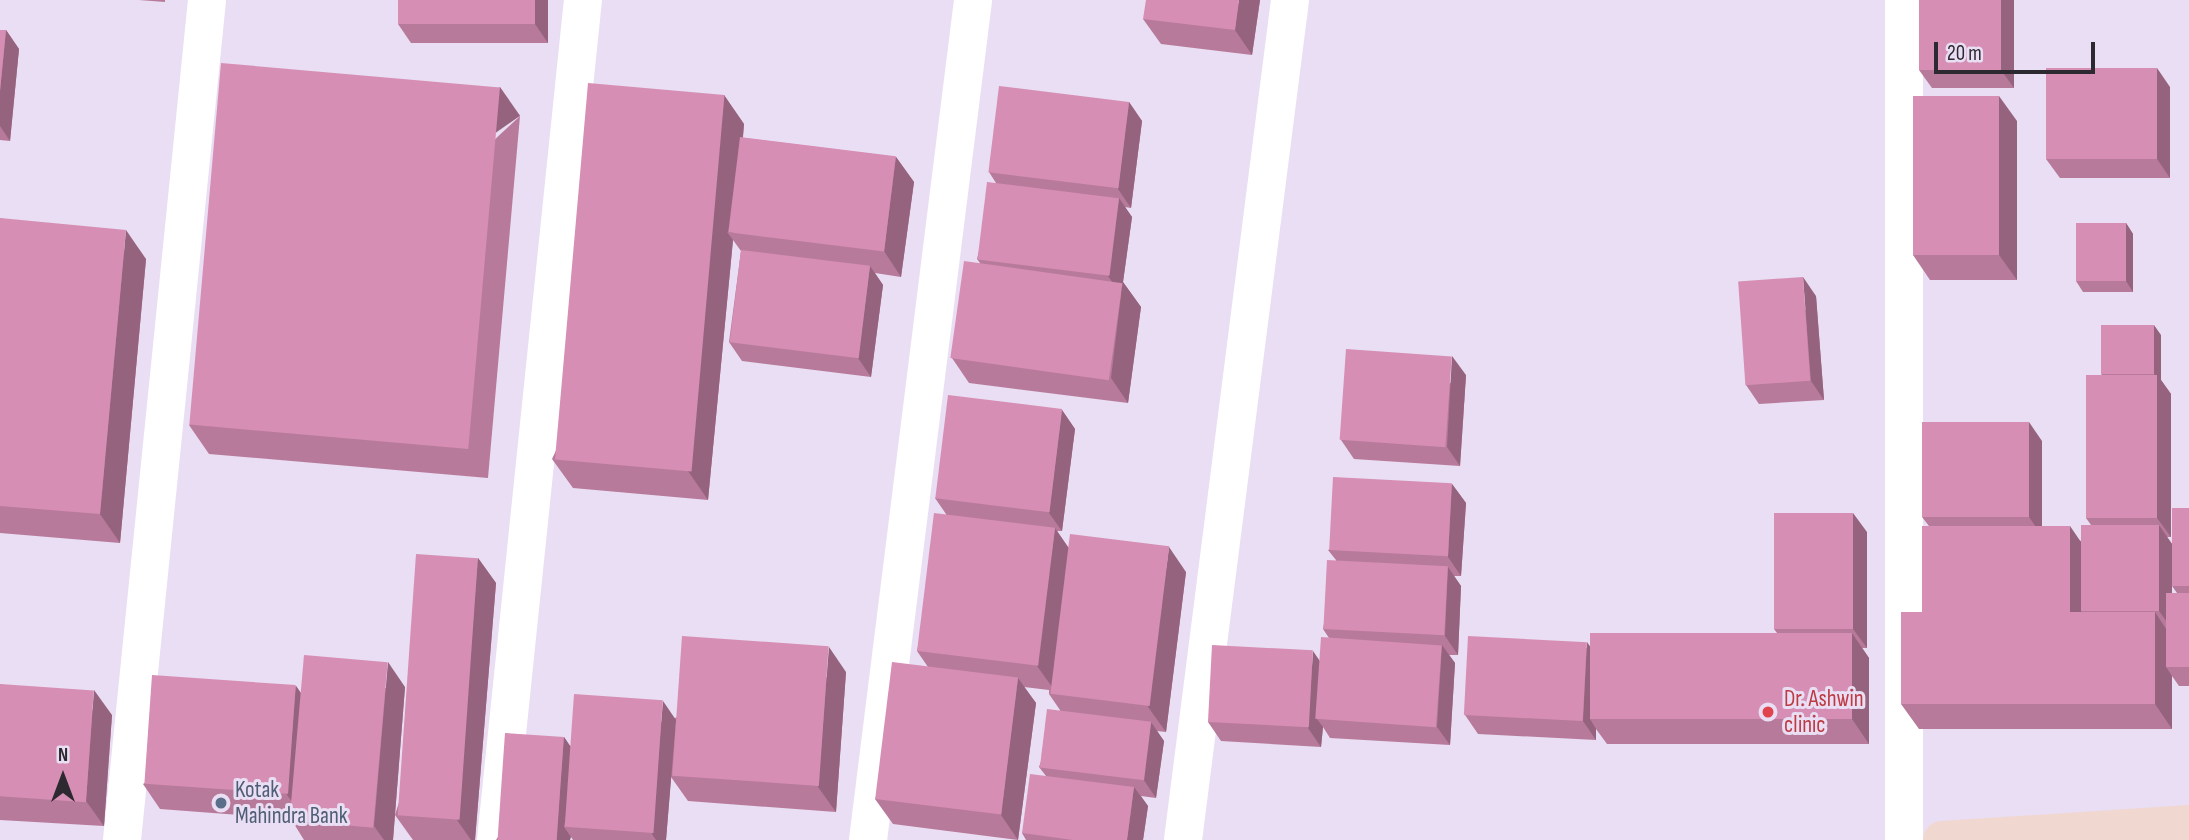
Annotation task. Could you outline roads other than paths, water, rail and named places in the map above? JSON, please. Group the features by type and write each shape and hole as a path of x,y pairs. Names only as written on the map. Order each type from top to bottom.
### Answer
{"main road":[{"path":"1942,840 2189,824"}],"street":[{"path":"122,840 207,0"},
{"path":"496,840 583,0"},
{"path":"868,840 973,0"},
{"path":"1183,840 1290,0"},
{"path":"1904,0 1904,840"}],"place":[{"name":"Dr. Ashwin clinic","path":"1768,712"},
{"name":"Kotak Mahindra Bank","path":"221,803"}]}
